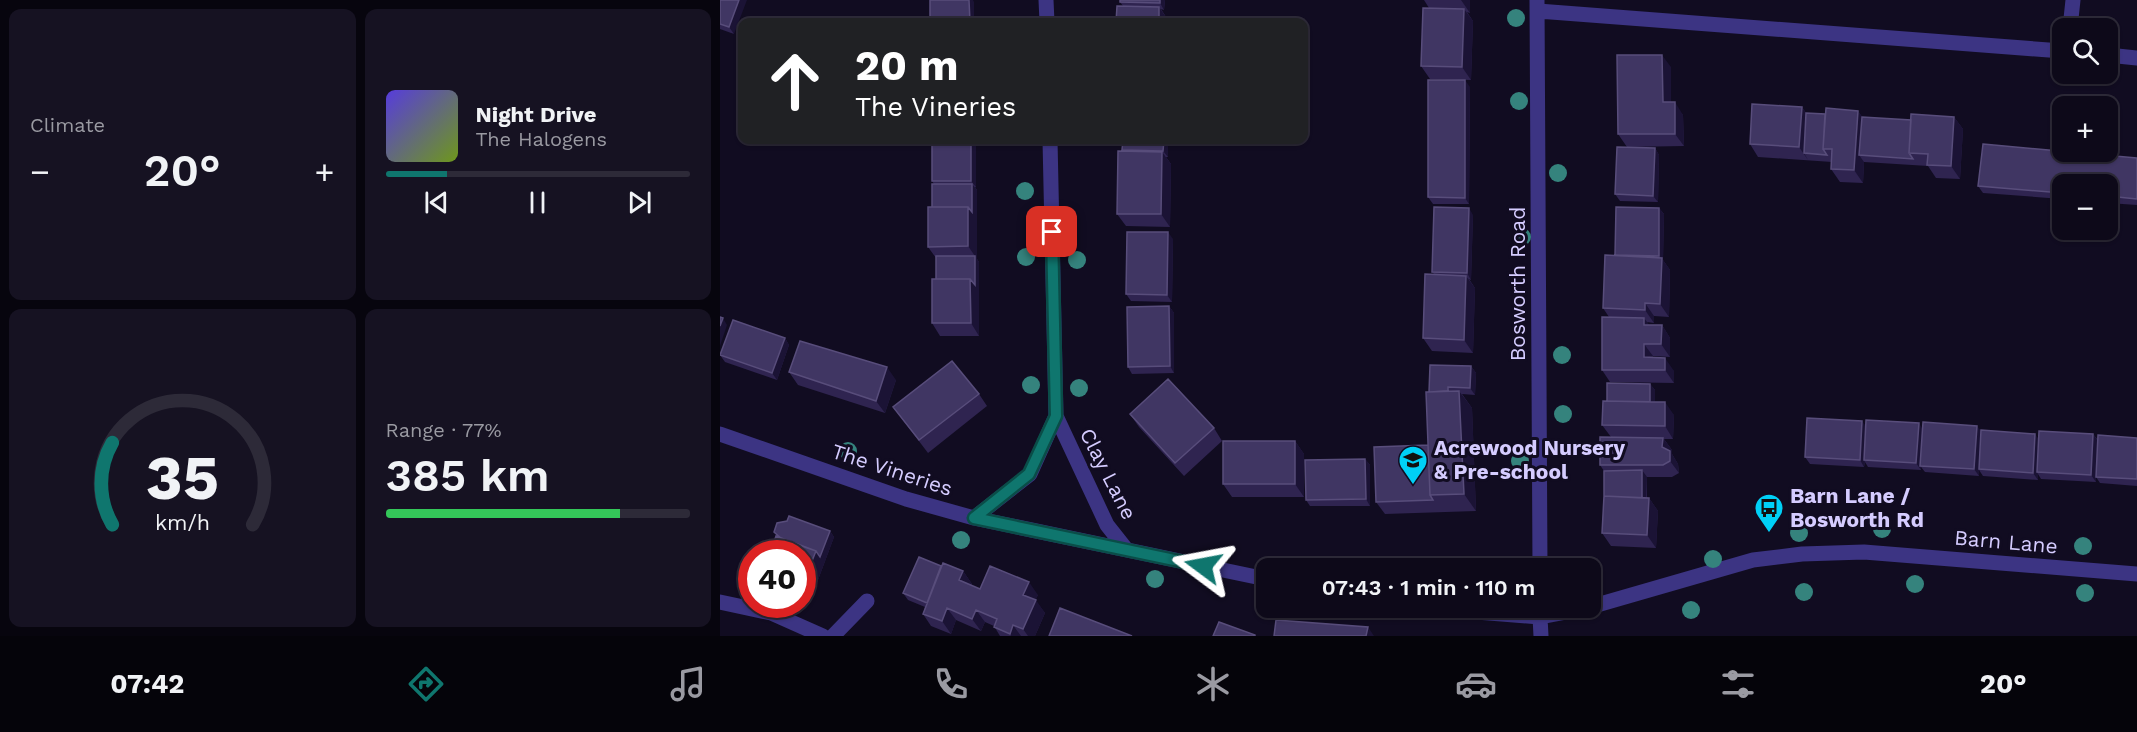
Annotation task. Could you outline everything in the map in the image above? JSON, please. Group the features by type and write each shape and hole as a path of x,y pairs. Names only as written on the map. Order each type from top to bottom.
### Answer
{"street":[{"path":"1046,0 1047,18"},
{"path":"2071,18 2073,0"},
{"path":"1537,5 2052,50"},
{"name":"Bosworth Road","path":"1537,5 1540,558"},
{"path":"2118,57 2137,58"},
{"name":"Clay Lane","path":"1050,144 1056,416 1107,525 1126,549 1256,577"},
{"name":"Clay Lane","path":"974,518 1029,474 1056,416"},
{"name":"The Vineries","path":"720,434 906,499 974,518 1126,549"},
{"name":"Barn Lane","path":"1601,604 1753,560 1802,554 1864,552 2137,574"},
{"path":"833,636 867,601"},
{"path":"720,602 771,613 823,636"},
{"path":"1540,618 1540,636"}],"building":[{"path":"720,0 739,0 729,27 720,24"},
{"path":"930,0 969,0 970,18 930,18"},
{"path":"1120,0 1160,0 1160,3 1120,2"},
{"path":"1117,6 1159,7 1159,18 1116,18"},
{"path":"1423,8 1464,9 1462,67 1421,66"},
{"path":"1617,55 1662,55 1663,102 1675,102 1675,134 1618,134"},
{"path":"1428,80 1465,80 1465,198 1428,197"},
{"path":"1752,104 1802,107 1799,147 1750,144"},
{"path":"1826,108 1858,111 1854,170 1831,169 1832,149 1823,149"},
{"path":"1806,113 1825,114 1823,149 1827,155 1804,153"},
{"path":"1911,114 1954,117 1951,166 1927,165 1928,154 1909,153"},
{"path":"1862,117 1911,120 1909,153 1913,159 1859,155"},
{"path":"932,144 971,144 971,181 932,181"},
{"path":"1123,144 1164,144 1163,151 1122,150"},
{"path":"1983,144 2052,150 2052,162 2118,162 2118,156 2137,158 2137,199 2118,197 2118,174 2052,174 2052,192 1978,186"},
{"path":"1617,147 1655,148 1653,196 1615,194"},
{"path":"1118,151 1162,152 1161,214 1117,214"},
{"path":"932,184 972,184 972,212 968,207 932,207"},
{"path":"928,207 968,207 968,246 928,247"},
{"path":"1434,207 1469,208 1467,273 1432,272"},
{"path":"1616,207 1659,208 1659,256 1615,255"},
{"path":"1127,232 1168,232 1167,295 1126,294"},
{"path":"1605,255 1662,258 1660,304 1645,303 1645,310 1603,308"},
{"path":"936,256 975,256 975,285 970,279 936,279"},
{"path":"1425,274 1466,276 1464,340 1423,338"},
{"path":"932,279 970,279 971,323 932,323"},
{"path":"1169,306 1170,366 1128,367 1127,307"},
{"path":"1602,317 1644,318 1644,325 1662,325 1661,344 1644,344 1644,357 1665,358 1665,370 1602,370"},
{"path":"733,320 785,338 772,373 720,355"},
{"path":"800,341 887,367 876,401 789,372"},
{"path":"952,361 979,394 919,440 893,407"},
{"path":"1430,365 1471,366 1470,388 1448,387 1448,391 1429,392"},
{"path":"1168,379 1214,428 1175,463 1130,414"},
{"path":"1607,383 1650,384 1650,402 1607,401"},
{"path":"1459,391 1464,494 1430,495 1426,392"},
{"path":"1603,401 1665,402 1665,426 1602,425"},
{"path":"1807,418 1862,421 1860,460 1805,457"},
{"path":"1866,420 1919,423 1916,463 1864,460"},
{"path":"1923,422 1977,426 1974,469 1920,466"},
{"path":"1981,430 2035,434 2033,473 1979,469"},
{"path":"2039,431 2093,434 2091,475 2037,472"},
{"path":"2098,435 2137,438 2137,479 2096,477"},
{"path":"1600,437 1663,438 1662,447 1670,451 1670,461 1663,465 1600,465"},
{"path":"1223,441 1295,441 1295,484 1223,484"},
{"name":"Acrewood Nursery & Pre-school","path":"1428,445 1430,495 1433,500 1376,502 1374,447"},
{"path":"1365,459 1366,499 1306,500 1305,460"},
{"path":"1642,470 1642,498 1604,496 1604,471"},
{"path":"1604,496 1649,498 1647,535 1602,533"},
{"path":"789,516 830,531 820,557 816,551 816,540 785,540 774,532 777,523 787,521"},
{"path":"776,536 787,540 775,540"},
{"path":"919,557 941,566 927,603 903,593"},
{"path":"943,563 963,571 959,580 980,589 990,566 1029,582 1023,595 1036,600 1023,629 1013,625 1010,634 994,627 997,619 976,610 972,619 947,608 942,621 923,614"},
{"path":"1060,608 1132,636 1049,636"},
{"path":"1276,620 1368,627 1366,636 1274,636"},
{"path":"1219,622 1255,635 1255,636 1213,636"}],"place":[{"name":"Acrewood Nursery & Pre-school","path":"1413,486"},
{"name":"Barn Lane / Bosworth Rd","path":"1769,534"}],"route":[{"path":"1052,232 1056,416 1029,474 974,518 1203,566"}]}
